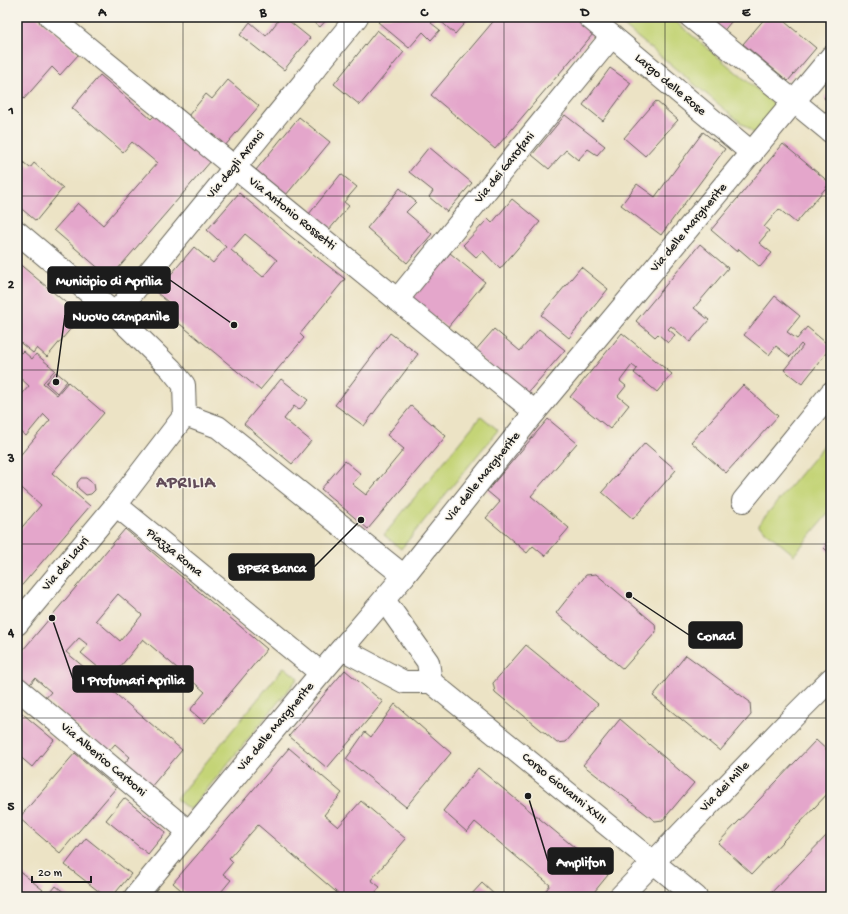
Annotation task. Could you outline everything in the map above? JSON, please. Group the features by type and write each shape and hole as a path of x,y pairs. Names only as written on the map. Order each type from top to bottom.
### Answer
{"street":[{"name":"Via Antonio Rossetti","path":"50,17 535,412"},
{"name":"Via degli Aranci","path":"115,314 357,17"},
{"name":"Largo delle Rose","path":"589,17 752,153"},
{"path":"691,17 831,132"},
{"name":"Via dei Garofani","path":"397,300 612,36"},
{"name":"Via delle Margherite","path":"145,893 189,832 404,576 535,412 831,58"},
{"path":"17,232 115,314 159,355 184,385 185,415 116,505"},
{"path":"743,500 831,393"},
{"path":"185,415 218,427 404,576"},
{"name":"Via dei Lauri","path":"17,624 116,505"},
{"name":"Piazza Roma","path":"116,505 321,673"},
{"path":"342,649 404,682 431,682 428,662 384,600"},
{"name":"Via dei Mille","path":"620,897 831,679"},
{"name":"Corso Giovanni XXIII","path":"431,682 696,897"},
{"name":"Via Alberico Carboni","path":"17,688 189,832"}],"green space":[{"path":"613,17 670,17 778,107 757,136"},
{"path":"481,416 498,430 401,549 384,535"},
{"path":"831,437 831,510 794,555 758,525"},
{"path":"284,667 298,678 190,810 176,799"}],"building":[{"path":"19,17 37,17 79,54 60,75 52,67 24,99 17,93 17,55 21,50 17,47 17,19"},
{"path":"281,17 284,17 310,38 284,70 240,35 250,22 266,36"},
{"path":"307,17 329,17 320,27"},
{"path":"382,17 436,17 431,23 440,30 431,40 423,32 409,48 378,22"},
{"path":"436,17 470,17 455,34"},
{"path":"497,17 573,17 593,34 495,149 431,95"},
{"path":"708,17 735,17 722,33"},
{"path":"766,17 779,17 816,48 788,81 743,44"},
{"path":"377,30 404,52 360,105 334,84"},
{"path":"610,68 631,83 603,121 583,105"},
{"path":"100,75 151,119 156,114 211,161 110,278 54,230 78,203 103,225 157,163 132,142 123,152 72,108"},
{"path":"228,80 259,106 224,147 188,116 206,94 212,99"},
{"path":"831,90 831,105 824,98"},
{"path":"656,101 678,120 645,156 624,138"},
{"path":"565,115 605,146 597,155 588,149 578,160 566,150 549,169 532,155"},
{"path":"299,117 330,142 286,195 256,170"},
{"path":"703,132 725,149 661,235 621,205 637,184 655,197"},
{"path":"783,144 830,183 796,223 779,209 764,227 769,231 759,243 772,253 760,267 739,249 737,252 711,230"},
{"path":"429,147 472,183 447,212 429,197 433,191 409,172"},
{"path":"17,157 30,168 34,163 63,188 36,221 17,205"},
{"path":"341,174 357,187 344,202 349,206 329,230 309,214"},
{"path":"400,188 416,202 406,212 432,234 407,263 367,228"},
{"path":"239,193 345,279 300,334 304,338 260,390 169,315 175,308 156,292 194,247 213,263 226,247 207,230","holes":["245,234 277,260 263,277 231,250"]},
{"path":"512,199 540,222 500,269 483,251 476,257 463,245 488,219 492,223"},
{"path":"700,244 728,268 694,308 709,320 690,342 671,326 668,329 675,335 668,343 658,334 655,337 636,321"},
{"path":"450,253 485,282 447,328 412,299"},
{"path":"17,262 71,307 67,311 78,320 47,357 37,348 33,353 17,340"},
{"path":"581,267 608,289 569,338 541,315"},
{"path":"775,296 800,316 787,332 797,339 807,327 831,347 802,384 784,370 803,346 801,344 790,357 776,346 769,355 744,335"},
{"path":"494,329 520,351 539,329 565,350 525,396 474,352"},
{"path":"390,333 418,354 364,426 335,405"},
{"path":"622,333 672,374 657,392 634,373 637,369 632,365 620,381 626,386 618,396 629,405 610,429 570,397"},
{"path":"17,350 21,353 23,351 32,359 36,354 55,370 43,383 57,395 68,382 104,413 52,473 90,506 17,591 17,533 41,505 17,484 17,459 50,420 44,414 26,436 17,428 17,400 29,386 17,375"},
{"path":"56,372 67,381 57,393 46,383"},
{"path":"281,379 308,400 299,410 294,406 284,419 311,441 292,464 244,424"},
{"path":"743,385 778,416 726,473 691,442"},
{"path":"411,406 446,436 368,529 321,489 345,461 361,474 352,484 366,495 404,449 387,435"},
{"path":"548,419 577,443 531,496 569,528 545,556 533,546 527,553 486,518 500,502 487,491"},
{"path":"645,443 676,470 633,519 602,492"},
{"path":"81,478 86,478 94,484 95,490 91,494 86,495 78,488 77,483"},
{"path":"125,529 267,649 205,723 190,710 205,692 143,639 111,678 81,653 88,645 79,638 66,652 182,750 150,788 123,765 130,757 115,744 108,752 45,699 51,692 35,678 27,688 17,680 17,657","holes":["118,594 142,615 120,641 96,620"]},
{"path":"831,539 831,554 824,548"},
{"path":"596,574 655,624 656,632 623,669 556,613 586,575"},
{"path":"526,645 598,704 566,742 557,743 495,692 493,683"},
{"path":"686,655 750,702 751,715 720,751 653,696"},
{"path":"345,670 383,702 327,768 289,736"},
{"path":"395,704 451,753 406,807 346,759 365,732 371,737"},
{"path":"17,709 54,740 32,767 17,754"},
{"path":"620,719 694,783 663,820 655,821 583,765"},
{"path":"816,740 831,754 831,790 752,874 718,843"},
{"path":"289,748 342,793 324,815 338,827 361,801 406,839 371,880 380,887 372,897 342,897 258,825 229,858 233,862 223,874 231,880 217,897 189,897 173,883"},
{"path":"75,753 116,788 60,853 19,818"},
{"path":"478,768 608,875 590,897 547,897 543,894 550,885 475,822 467,832 443,811"},
{"path":"124,798 166,832 148,854 106,820"},
{"path":"831,831 831,891 825,897 768,896"},
{"path":"86,838 131,874 112,897 106,897 65,865"},
{"path":"17,869 43,890 38,897 17,897"},
{"path":"482,883 497,897 469,897"},
{"path":"56,886 70,897 47,897"}],"place":[{"name":"Municipio di Aprilia","path":"234,325"},
{"name":"Nuovo campanile","path":"56,382"},
{"name":"BPER Banca","path":"361,520"},
{"name":"Conad","path":"629,595"},
{"name":"I Profumari Aprilia","path":"52,618"},
{"name":"Amplifon","path":"528,796"}],"district":[{"name":"APRILIA","path":"186,484"}]}
